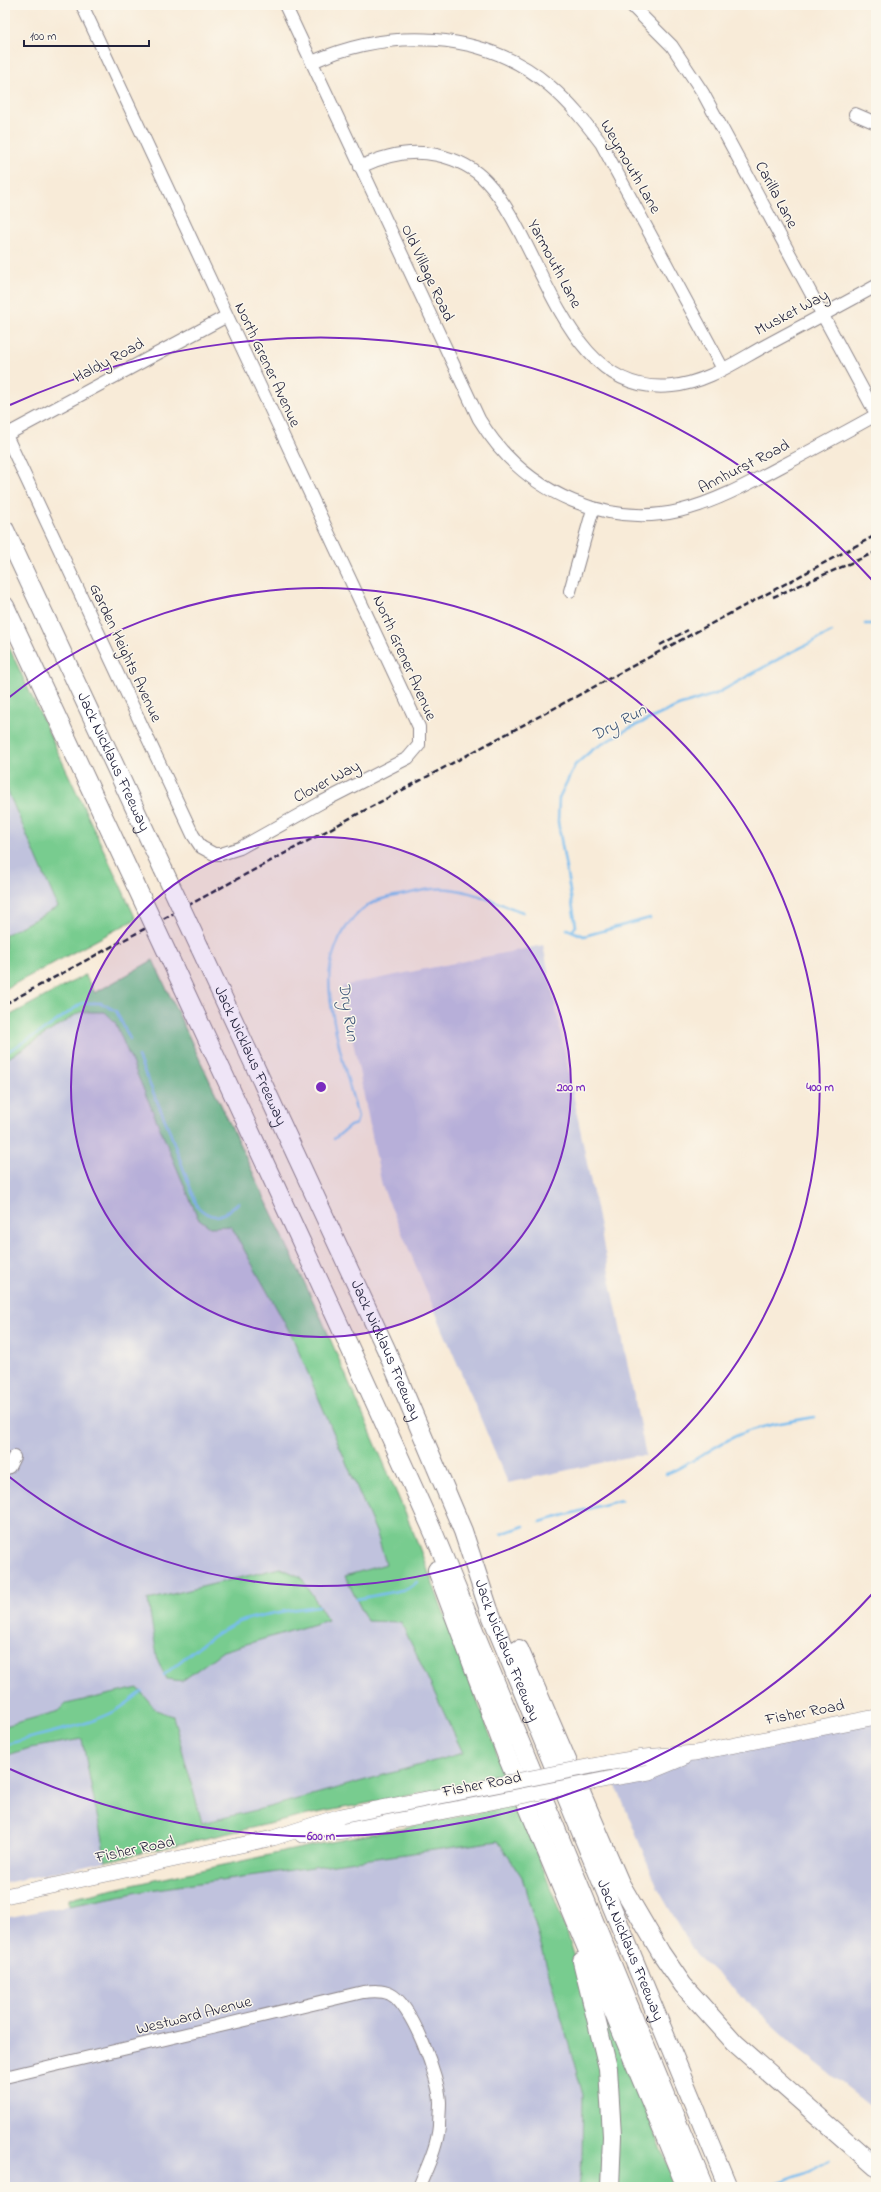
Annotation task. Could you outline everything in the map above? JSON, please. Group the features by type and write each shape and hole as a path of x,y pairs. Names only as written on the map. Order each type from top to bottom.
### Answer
{"highway":[{"name":"Jack Nicklaus Freeway","path":"5,530 386,1349 463,1531 489,1610 728,2187"},
{"name":"Jack Nicklaus Freeway","path":"5,606 356,1360 386,1430 438,1543 704,2187"},
{"path":"386,1430 506,1754 686,2187"},
{"path":"463,1531 500,1606 620,1883 641,1921 683,1985 735,2043 766,2072 876,2167"},
{"path":"559,1880 594,2002 608,2068 612,2136 610,2187"},
{"path":"766,2072 876,2156"}],"main road":[{"name":"Fisher Road","path":"5,1896 273,1838 341,1816 608,1763 644,1757 695,1753 876,1717"},
{"name":"Fisher Road","path":"273,1838 344,1831 649,1772 695,1753"}],"street":[{"name":"North Grener Avenue","path":"82,5 419,727 420,738"},
{"name":"Old Village Road","path":"285,5 473,408 489,436 502,452 528,476 560,495 593,509"},
{"name":"Carilla Lane","path":"631,5 658,31 683,62 718,120 876,414"},
{"name":"Weymouth Lane","path":"312,62 356,46 382,41 434,38 494,53 524,68 550,85 578,113 601,143 723,369"},
{"path":"855,114 876,123"},
{"name":"Yarmouth Lane","path":"360,166 390,155 420,153 456,161 485,180 506,209 576,337 590,356 606,368 632,381 671,386 690,383 723,369"},
{"name":"Musket Way","path":"723,369 876,286"},
{"name":"Haldy Road","path":"6,434 227,316"},
{"name":"Annhurst Road","path":"593,509 637,515 680,512 700,507 730,494 876,414"},
{"name":"Garden Heights Avenue","path":"6,434 193,835 201,847 214,854 221,854 240,848"},
{"path":"570,591 593,509"},
{"name":"Clover Way","path":"240,848 329,798 401,762 417,749 420,738"},
{"path":"5,1469 9,1467 14,1457"},
{"name":"Westward Avenue","path":"5,2077 363,1992 377,1991 390,1994 402,2003 418,2033 436,2083 440,2101 437,2142 419,2187"}],"shaded area":[{"path":"5,785 58,907 5,935"},
{"path":"543,945 646,1456 633,1456 508,1483 382,1186 342,986"},
{"path":"80,1012 105,1012 115,1022 210,1227 231,1226 292,1336 377,1534 386,1564 345,1576 401,1622 463,1753 269,1807 202,1823 173,1716 156,1710 138,1688 66,1704 59,1711 5,1726 5,1060"},
{"path":"876,1717 876,2110 794,2045 696,1955 658,1889 613,1778 695,1753"},
{"path":"82,1739 106,1861 5,1883 5,1756 30,1748"},
{"path":"498,1841 522,1877 583,2095 582,2159 578,2187 5,2187 5,1918 149,1890"}],"green space":[{"path":"5,639 136,919 5,989 5,935 58,907 5,785"},
{"path":"153,960 322,1320 413,1531 506,1777 317,1813 106,1861 82,1739 30,1748 5,1756 5,1726 59,1711 66,1704 138,1688 156,1710 173,1716 202,1823 269,1807 463,1753 401,1622 367,1621 345,1576 386,1564 377,1534 292,1336 231,1226 210,1227 198,1218 115,1022 105,1012 80,1012 5,1060 5,1018 85,975 95,993"},
{"path":"280,1568 301,1577 328,1620 223,1651 182,1681 167,1679 158,1662 148,1600"},
{"path":"517,1805 543,1868 567,1933 587,1998 595,2031 601,2065 604,2095 602,2187 578,2187 582,2159 583,2095 522,1877 498,1841 149,1890 69,1906 69,1899 301,1848"},
{"path":"594,1982 677,2187 613,2187"}],"waterway":[{"name":"Dry Run","path":"865,624 876,624"},
{"name":"Dry Run","path":"572,931 576,926 558,822 559,798 575,765 592,750 628,729 678,706 716,694 784,656 832,632"},
{"name":"Dry Run","path":"334,1139 350,1126 356,1124 358,1117 338,1043 329,984 332,958 340,938 353,919 369,905 379,900 439,889 450,889 469,893 523,912"},
{"name":"Dry Run","path":"567,929 584,936 650,918"},
{"name":"Dry Run","path":"5,1053 44,1030 82,1003 101,1003 116,1011 130,1039"},
{"name":"Dry Run","path":"138,1057 168,1127 197,1206 208,1215 218,1216 228,1211 239,1202"},
{"path":"666,1474 727,1440 745,1432 774,1424 814,1417"},
{"path":"540,1522 621,1500"},
{"path":"501,1534 524,1526"},
{"path":"357,1599 407,1589 417,1582"},
{"path":"164,1675 203,1643 236,1623 265,1615 318,1606"},
{"path":"5,1745 77,1726 105,1716 117,1710 142,1692"},
{"path":"768,2187 809,2172 830,2160"}],"railway":[{"path":"5,1004 876,535"},
{"path":"773,597 876,552"},
{"path":"660,645 688,630"}]}
